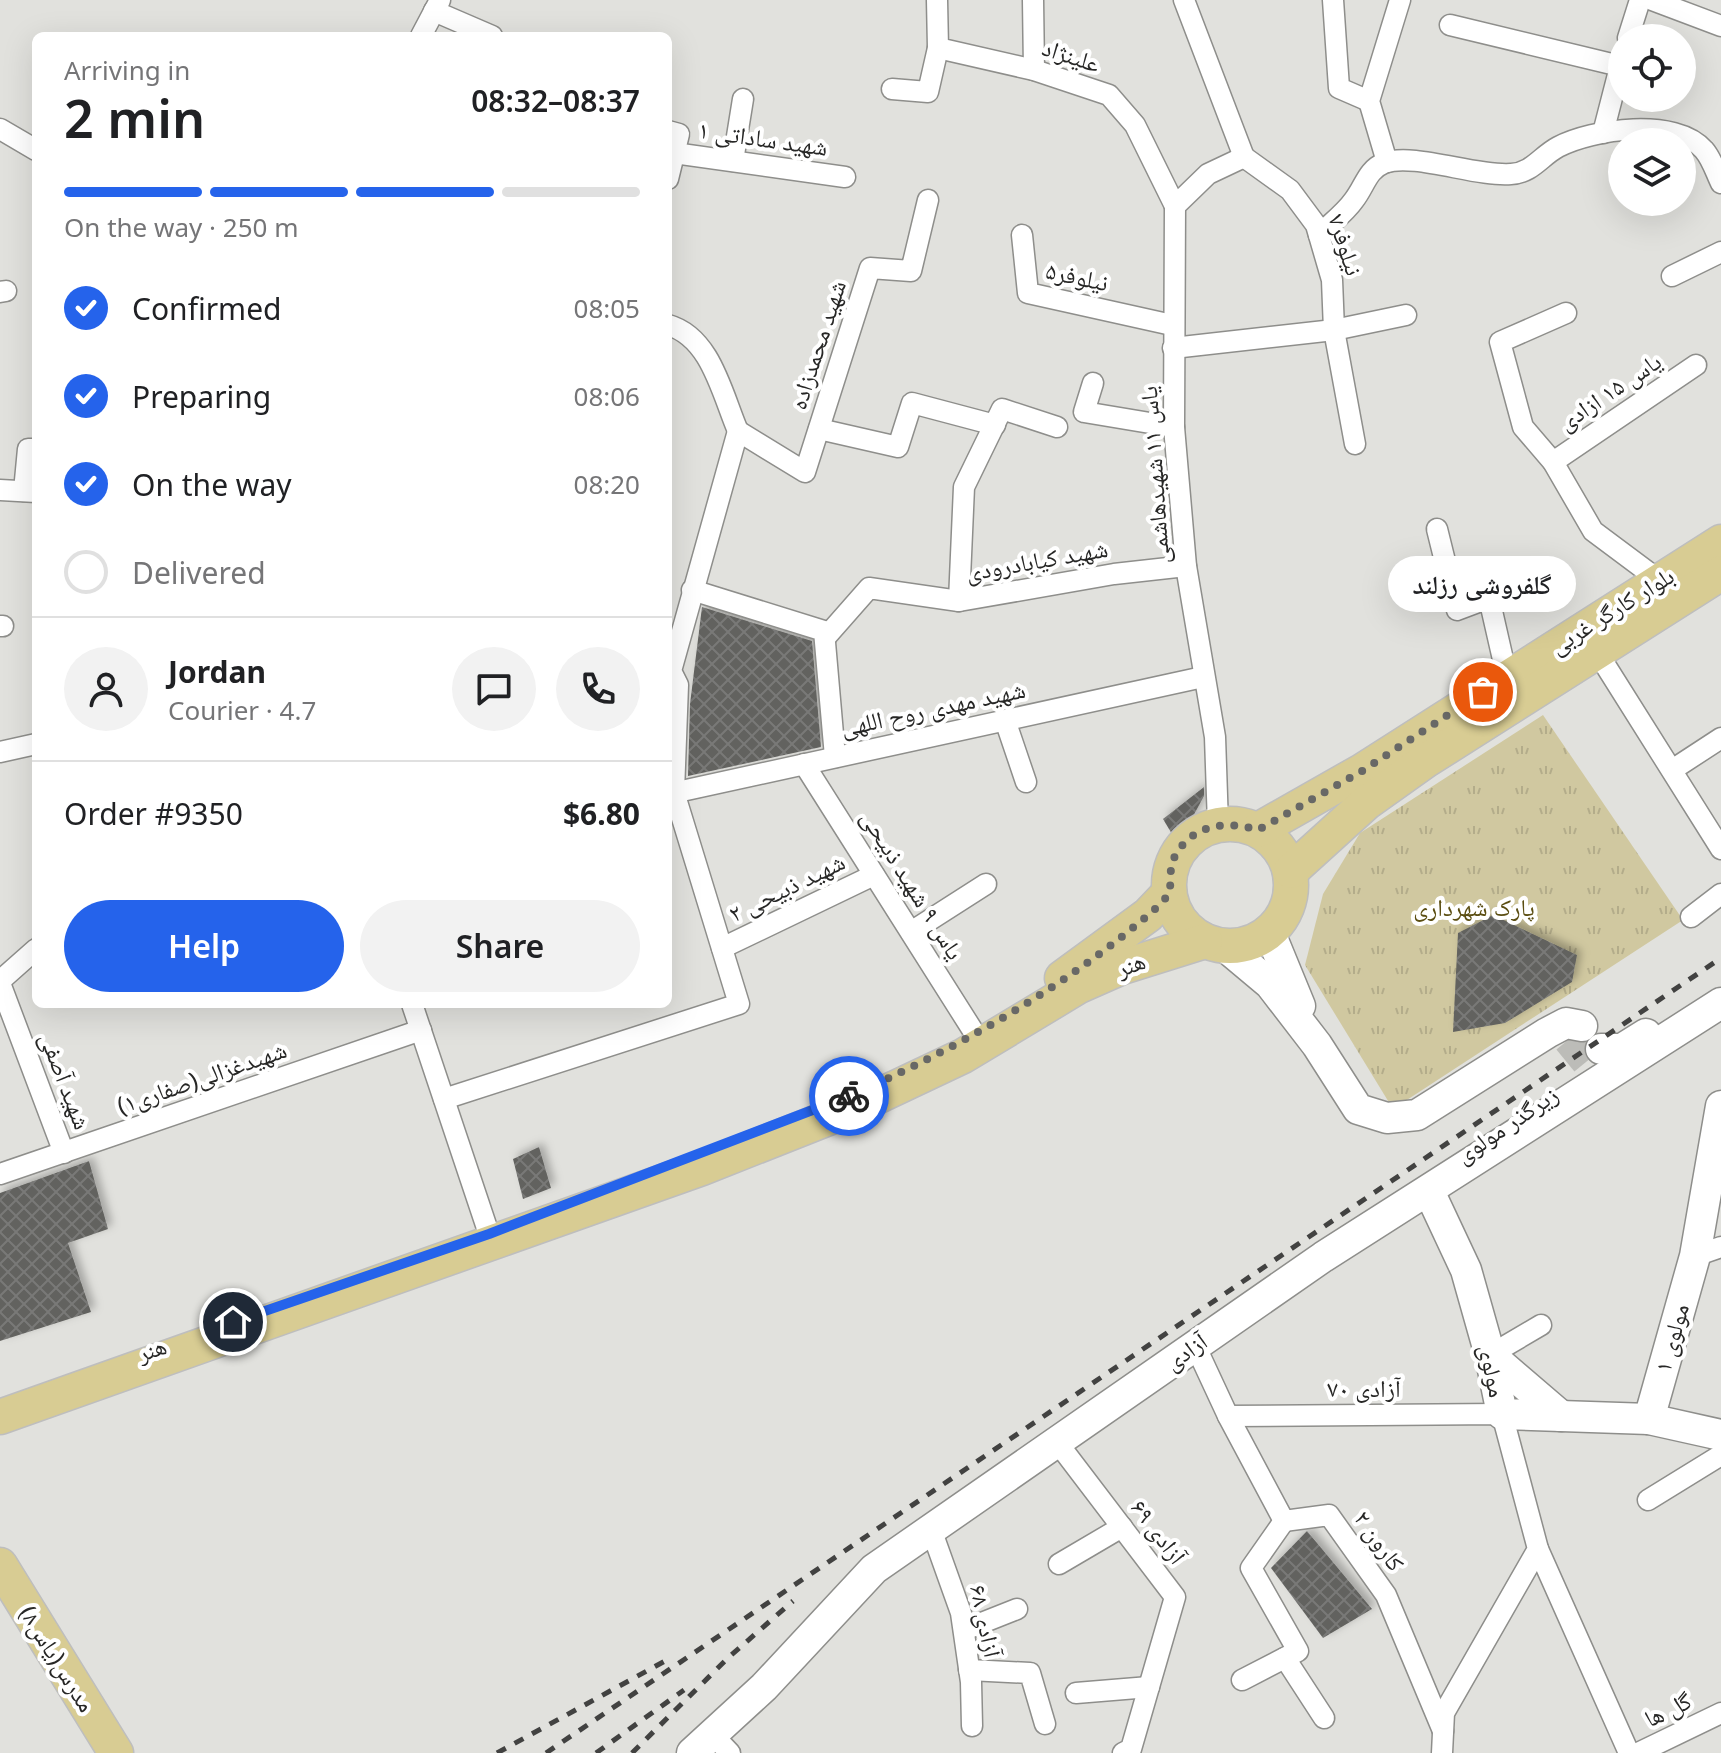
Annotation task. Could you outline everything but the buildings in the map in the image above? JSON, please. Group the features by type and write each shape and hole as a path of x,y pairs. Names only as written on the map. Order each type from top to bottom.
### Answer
{"main road":[{"name":"بلوار کارگر غربی","path":"1291,871 1366,803 1514,688 1660,581 1721,542"},
{"name":"بلوار کارگر غربی","path":"1258,830 1514,688 1597,652 1721,573"},
{"path":"1239,824 1258,830 1275,843 1291,871 1290,900 1270,933 1216,944 1193,935 1176,917 1168,894 1174,857 1185,842 1218,825 1239,824"},
{"name":"هنر","path":"0,1404 489,1234 841,1100 975,1034 1053,984 1148,915 1168,894"},
{"name":"هنر","path":"0,1417 702,1168 837,1115 939,1068 1061,997 1122,967 1216,944"},
{"name":"مدرس(یاس۸)","path":"0,1565 116,1753"}],"street":[{"path":"892,89 928,92 938,48 937,0"},
{"path":"1033,0 1034,70"},
{"path":"1175,206 1208,174 1244,157 1184,0"},
{"path":"1333,0 1339,88 1369,101"},
{"path":"1387,162 1369,101 1400,0"},
{"path":"1632,24 1640,0"},
{"path":"1652,0 1721,26"},
{"path":"423,32 437,6 485,32"},
{"path":"1450,25 1608,60"},
{"name":"علینژاد","path":"938,48 1034,70 1109,95 1135,125 1175,206"},
{"path":"733,161 743,99"},
{"path":"1603,133 1608,112"},
{"path":"1319,235 1354,201 1372,170 1387,162 1407,160 1496,175 1517,174 1534,167 1558,147 1603,133 1636,128 1684,137 1704,149 1721,183"},
{"path":"0,129 32,148"},
{"path":"672,132 679,134 672,162"},
{"name":"شهید ساداتی ۱","path":"674,153 845,177"},
{"name":"نیلوفر۷","path":"1244,157 1290,190 1316,225 1332,280 1334,330 1355,444"},
{"name":"شهید محمدزاده","path":"738,431 805,472 870,268 911,271 928,200"},
{"name":"یاس ۱۱ شهیدهاشمی","path":"1175,206 1172,325 1174,427 1186,566 1215,737 1218,825"},
{"name":"نیلوفر۵","path":"1022,235 1028,293 1172,325"},
{"path":"1672,276 1721,252"},
{"path":"1566,313 1500,342 1523,427 1553,462 1593,531 1660,581"},
{"path":"1173,348 1334,330 1406,315"},
{"path":"672,326 680,328 700,343 738,431 672,663"},
{"name":"یاس ۱۵ ازادی","path":"1553,462 1696,365"},
{"path":"1093,383 1084,412 1174,427"},
{"path":"819,429 898,447 912,403 995,425"},
{"path":"959,601 964,487 1002,409 1057,427"},
{"path":"0,490 30,492 28,449 32,449"},
{"path":"1437,529 1457,610 1489,598 1514,688"},
{"name":"شهید کیابادرودی","path":"825,638 869,588 959,601 1114,574 1186,566"},
{"path":"692,590 824,631 835,757"},
{"path":"1597,652 1721,849"},
{"path":"672,674 678,685 672,778"},
{"name":"شهید مهدی روح اللهی","path":"672,793 1203,677"},
{"path":"1005,720 1026,782"},
{"path":"1672,770 1721,738"},
{"path":"0,752 32,745"},
{"name":"یاس ۹ شهید ذبیحی","path":"804,764 975,1034"},
{"path":"444,1099 739,1004 672,796"},
{"name":"شهید ذبیحی ۲","path":"722,948 874,875"},
{"path":"911,932 986,884"},
{"path":"1691,917 1721,894"},
{"path":"1270,933 1317,1045"},
{"path":"1216,944 1270,984 1317,1045 1358,1109 1387,1118 1417,1115 1577,1042 1622,1049 1706,996 1721,994"},
{"path":"0,982 32,953"},
{"name":"شهید آصفی","path":"0,982 64,1153"},
{"name":"آزادی","path":"712,1747 874,1569 1323,1257 1721,1003"},
{"path":"413,1008 489,1234"},
{"name":"شهیدغزالی(صفاری۱)","path":"0,1174 421,1030"},
{"name":"زیرگذر مولوی","path":"1429,1191 1437,1172 1578,1078 1577,1042"},
{"name":"مولوی ۱","path":"1649,1419 1708,1252 1721,1110"},
{"name":"مولوی","path":"1429,1191 1466,1270 1490,1355 1502,1414 1649,1419 1720,1436"},
{"path":"1541,1325 1490,1355 1561,1416"},
{"path":"1195,1345 1228,1416 1284,1521 1251,1568 1298,1651 1242,1680"},
{"path":"1502,1414 1538,1549 1629,1753"},
{"name":"آزادی ۷۰","path":"1228,1416 1502,1414"},
{"path":"1648,1500 1720,1436"},
{"name":"آزادی ۶۹","path":"1057,1442 1175,1597 1131,1749 1123,1753"},
{"name":"کارون ۲","path":"1284,1521 1329,1515 1386,1595 1443,1732"},
{"path":"1059,1564 1122,1527"},
{"name":"آزادی ۶۸","path":"931,1529 961,1613 969,1670 972,1726"},
{"path":"1442,1753 1444,1713 1538,1549"},
{"path":"964,1630 1017,1609"},
{"path":"1285,1658 1324,1718"},
{"path":"969,1670 1030,1673 1045,1724"},
{"path":"1076,1693 1149,1687"},
{"name":"گل ها","path":"1638,1753 1721,1713"}],"green space":[{"name":"پارک شهرداری","path":"1543,715 1683,920 1393,1109 1305,965 1323,894 1360,833"}],"tunnel":[{"path":"1568,1040 1586,1062"}],"railway":[{"path":"546,1753 1721,958"},
{"path":"632,1753 729,1657 793,1601"},
{"path":"497,1753 665,1661"},
{"path":"596,1753 684,1690"}],"way so far":[{"path":"849,1096 900,1074 975,1034 1053,984 1148,915 1168,894 1174,857 1185,842 1201,831 1218,825 1239,824 1258,830 1362,771 1483,692"}],"place":[{"name":"گلفروشی رزلند","path":"1483,692"}],"route":[{"path":"233,1322 489,1234 849,1096"}]}
